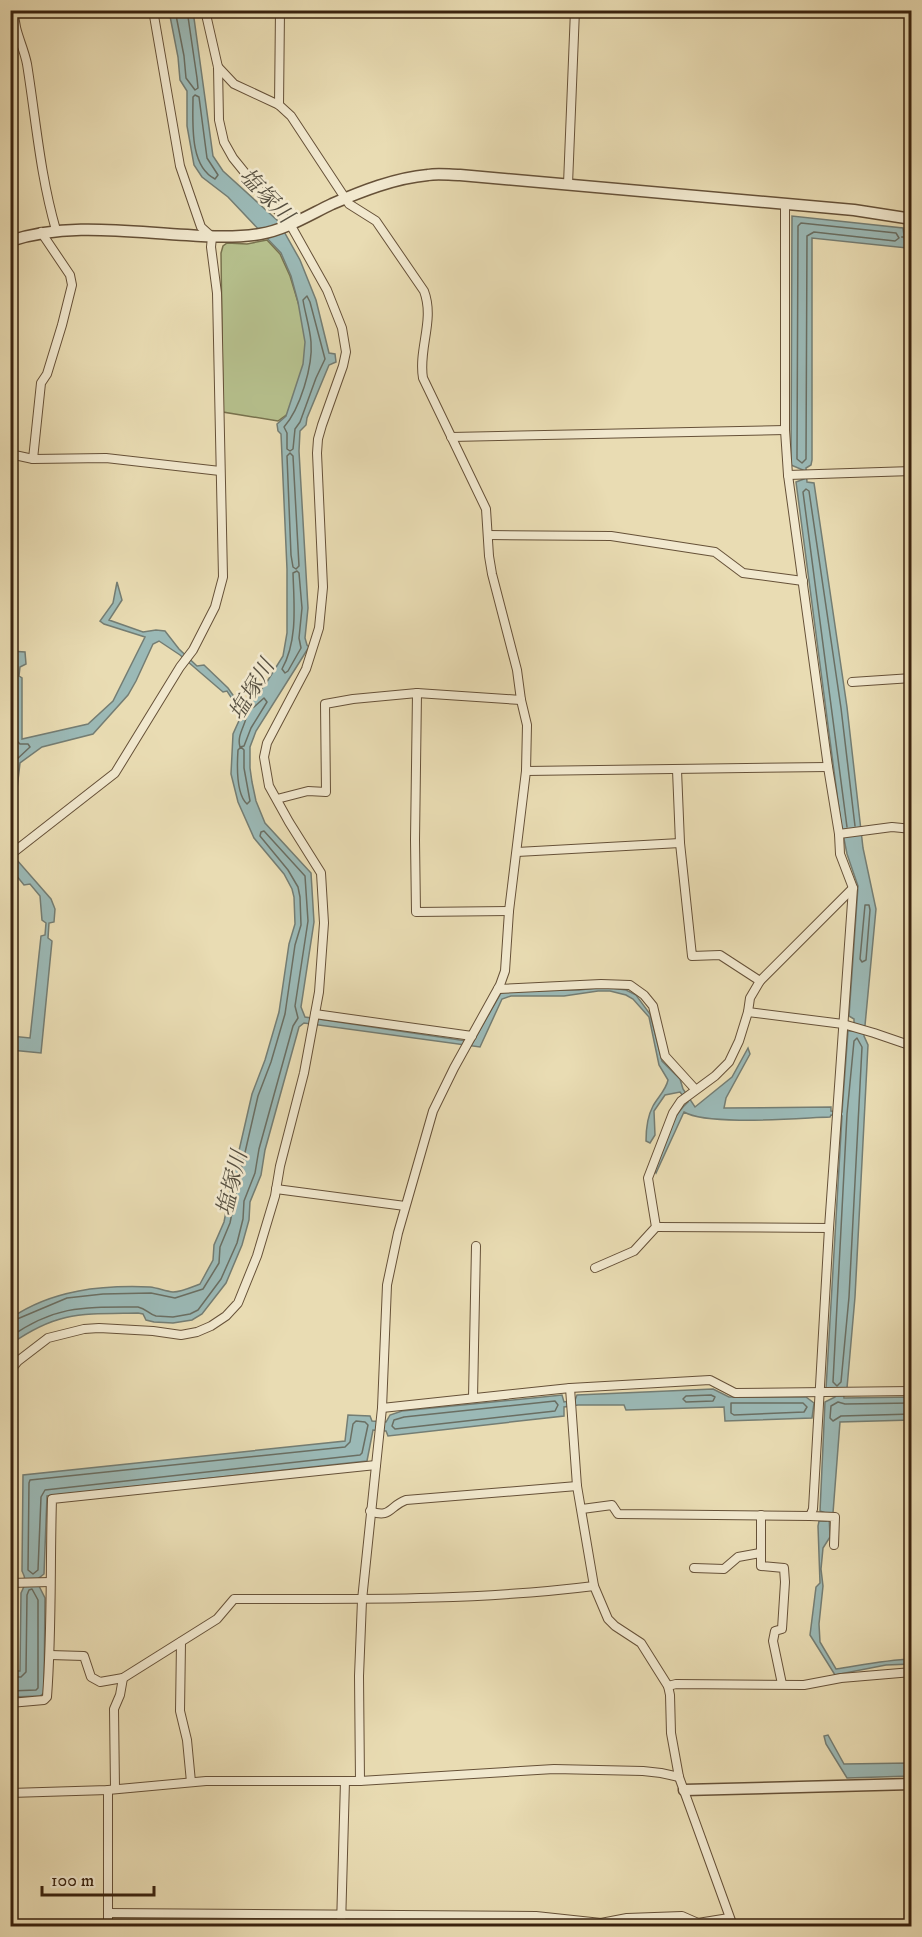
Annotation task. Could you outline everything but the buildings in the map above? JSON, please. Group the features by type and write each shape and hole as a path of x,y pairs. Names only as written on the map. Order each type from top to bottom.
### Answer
{"street":[{"path":"14,10 14,25 28,69 46,195 56,230"},
{"path":"153,10 180,166 201,227 218,237"},
{"path":"10,1371 18,1361 48,1338 84,1329 99,1328 181,1335 197,1332 226,1316 238,1303 257,1256 276,1189 304,1073 315,1014 324,923 321,873 269,786 264,757 267,743 306,669 319,628 323,587 318,439 346,352 342,328 327,290 287,225 232,158 224,142 219,120 218,67 205,10"},
{"path":"279,105 280,10"},
{"path":"568,184 575,10"},
{"path":"218,67 234,84 279,105 291,116 346,199 355,209 376,221 424,291 429,312 422,359 423,378 486,509 492,574 517,670 527,725 526,771 509,911 505,971 498,989 433,1111 405,1206 387,1285 381,1412 362,1600 359,1676 360,1781"},
{"path":"10,241 41,232 88,229 218,237 262,234 346,199 403,179 429,174 854,210 912,219"},
{"path":"785,204 785,430 789,475 840,854 853,888 829,1228 813,1509 810,1516"},
{"path":"33,459 41,383 47,374 72,285 70,275 41,232"},
{"path":"10,855 115,773 193,650 215,607 223,577 217,293 211,248 218,237"},
{"path":"452,437 785,430"},
{"path":"10,454 33,459 106,458 220,471"},
{"path":"789,475 912,471"},
{"path":"488,535 598,536 669,545 715,552 743,573 803,581"},
{"path":"852,682 912,678"},
{"path":"277,799 308,791 326,792 325,704 417,693 521,700"},
{"path":"417,693 416,912 509,911"},
{"path":"526,771 828,767"},
{"path":"677,770 680,843 692,956 720,955 760,981"},
{"path":"839,834 892,827 912,829"},
{"path":"517,852 680,843"},
{"path":"595,1268 634,1251 642,1245 656,1227 648,1178 673,1113 681,1101 715,1076 729,1062 739,1041 750,998 760,981 853,888"},
{"path":"498,989 601,984 630,985 644,995 653,1006 665,1056 695,1089"},
{"path":"748,1012 843,1024 912,1046"},
{"path":"315,1014 472,1036"},
{"path":"276,1189 405,1206"},
{"path":"656,1227 829,1228"},
{"path":"473,1398 476,1246"},
{"path":"381,1412 473,1398 710,1380 735,1393 912,1391"},
{"path":"108,1913 536,1916 601,1923 627,1918 682,1916 698,1923 731,1922 690,1790 679,1777 671,1733 671,1685 641,1643 608,1619 594,1586 577,1486 569,1392"},
{"path":"10,1703 44,1700 47,1697 50,1655 47,1582 52,1499 376,1465"},
{"path":"370,1510 380,1514 387,1513 406,1500 577,1486"},
{"path":"582,1509 612,1505 618,1514 835,1517 834,1545"},
{"path":"761,1515 761,1566 784,1568 782,1629 775,1631 773,1641 782,1684"},
{"path":"694,1568 724,1569 738,1557 760,1553"},
{"path":"10,1583 47,1582"},
{"path":"50,1655 84,1656 91,1677 100,1682 123,1678 217,1619 234,1599 362,1600 538,1593 594,1586"},
{"path":"180,1642 180,1711 187,1740 191,1782"},
{"path":"671,1685 804,1685 841,1678 912,1672"},
{"path":"108,1926 114,1708 120,1695 123,1678"},
{"path":"10,1793 112,1789 206,1781 360,1781 554,1769 643,1771 679,1777"},
{"path":"341,1926 345,1781"},
{"path":"690,1790 912,1784"}],"green space":[{"path":"267,240 280,254 290,276 313,351 289,413 278,421 223,412 221,253 223,246 227,243 247,244"}],"water":[{"path":"169,11 193,11 213,156 223,171 278,221 300,260 316,300 329,353 335,354 336,362 329,365 306,425 300,431 299,451 308,608 305,638 309,647 256,731 250,747 252,782 256,801 265,823 311,873 314,922 301,1007 305,1017 473,1042 501,993 605,987 626,990 636,995 650,1014 662,1061 680,1079 683,1089 695,1107 732,1077 748,1048 750,1054 726,1098 724,1108 831,1107 831,1111 842,1112 848,1031 854,1031 854,1019 849,1016 858,886 847,854 841,824 796,482 804,479 803,470 791,465 792,216 903,228 905,243 909,245 907,248 812,238 812,460 811,465 806,468 807,482 814,483 847,707 863,848 876,909 864,1036 868,1045 855,1297 847,1388 843,1389 844,1398 912,1397 911,1420 840,1422 833,1513 829,1514 830,1537 823,1548 821,1569 823,1586 819,1624 820,1642 836,1669 911,1659 911,1664 886,1665 835,1675 810,1635 816,1587 820,1583 818,1526 819,1521 826,1521 826,1513 820,1511 825,1402 835,1397 835,1391 826,1389 842,1116 733,1120 713,1119 684,1112 656,1173 654,1169 667,1133 676,1116 688,1102 680,1092 665,1095 654,1111 655,1135 650,1143 646,1141 649,1114 668,1080 659,1065 649,1017 633,999 626,995 598,991 564,996 511,996 502,999 480,1047 304,1023 299,1027 265,1150 261,1175 250,1202 249,1220 242,1245 226,1283 202,1314 192,1320 173,1323 146,1320 143,1314 138,1313 71,1316 43,1325 11,1344 11,1318 60,1295 113,1287 150,1287 176,1292 200,1284 213,1260 214,1245 224,1222 252,1094 279,1012 289,944 295,924 292,889 284,874 254,838 238,802 231,774 233,734 242,714 227,691 223,692 180,655 159,641 153,644 128,695 93,734 42,747 20,763 11,841 16,859 51,899 55,909 54,922 49,923 48,938 52,941 41,1053 11,1050 11,1036 30,1038 41,936 45,935 46,923 42,920 40,896 30,884 24,885 11,869 14,864 10,858 10,677 14,675 15,666 11,665 11,651 25,652 26,664 20,667 19,676 22,678 22,739 88,724 113,701 145,637 100,621 113,603 117,582 122,600 109,620 143,632 165,631 179,649 197,666 204,665 235,698 239,694 250,703 265,685 283,656 287,633 287,569 281,434 277,424 286,416 303,364 305,342 298,302 291,276 281,253 228,197 202,177 194,165 187,126 187,91 180,80"},
{"path":"713,1389 729,1397 806,1397 814,1403 812,1418 725,1421 724,1407 626,1410 624,1405 578,1405 564,1407 564,1416 388,1436 386,1431 373,1430 367,1461 47,1496 44,1574 39,1578 38,1584 45,1598 44,1693 40,1696 11,1697 10,1671 20,1671 21,1593 25,1582 22,1571 23,1475 345,1441 348,1415 370,1416 372,1421 386,1422 390,1415 402,1411 562,1395 564,1402 575,1400 577,1395"},
{"path":"828,1735 844,1764 911,1763 911,1776 847,1778 826,1744 824,1736"}],"waterway":[{"path":"902,237 912,238"}],"water label":[{"name":"塩塚川","path":"267,195"},
{"name":"塩塚川","path":"251,689"},
{"name":"塩塚川","path":"231,1183"}]}
